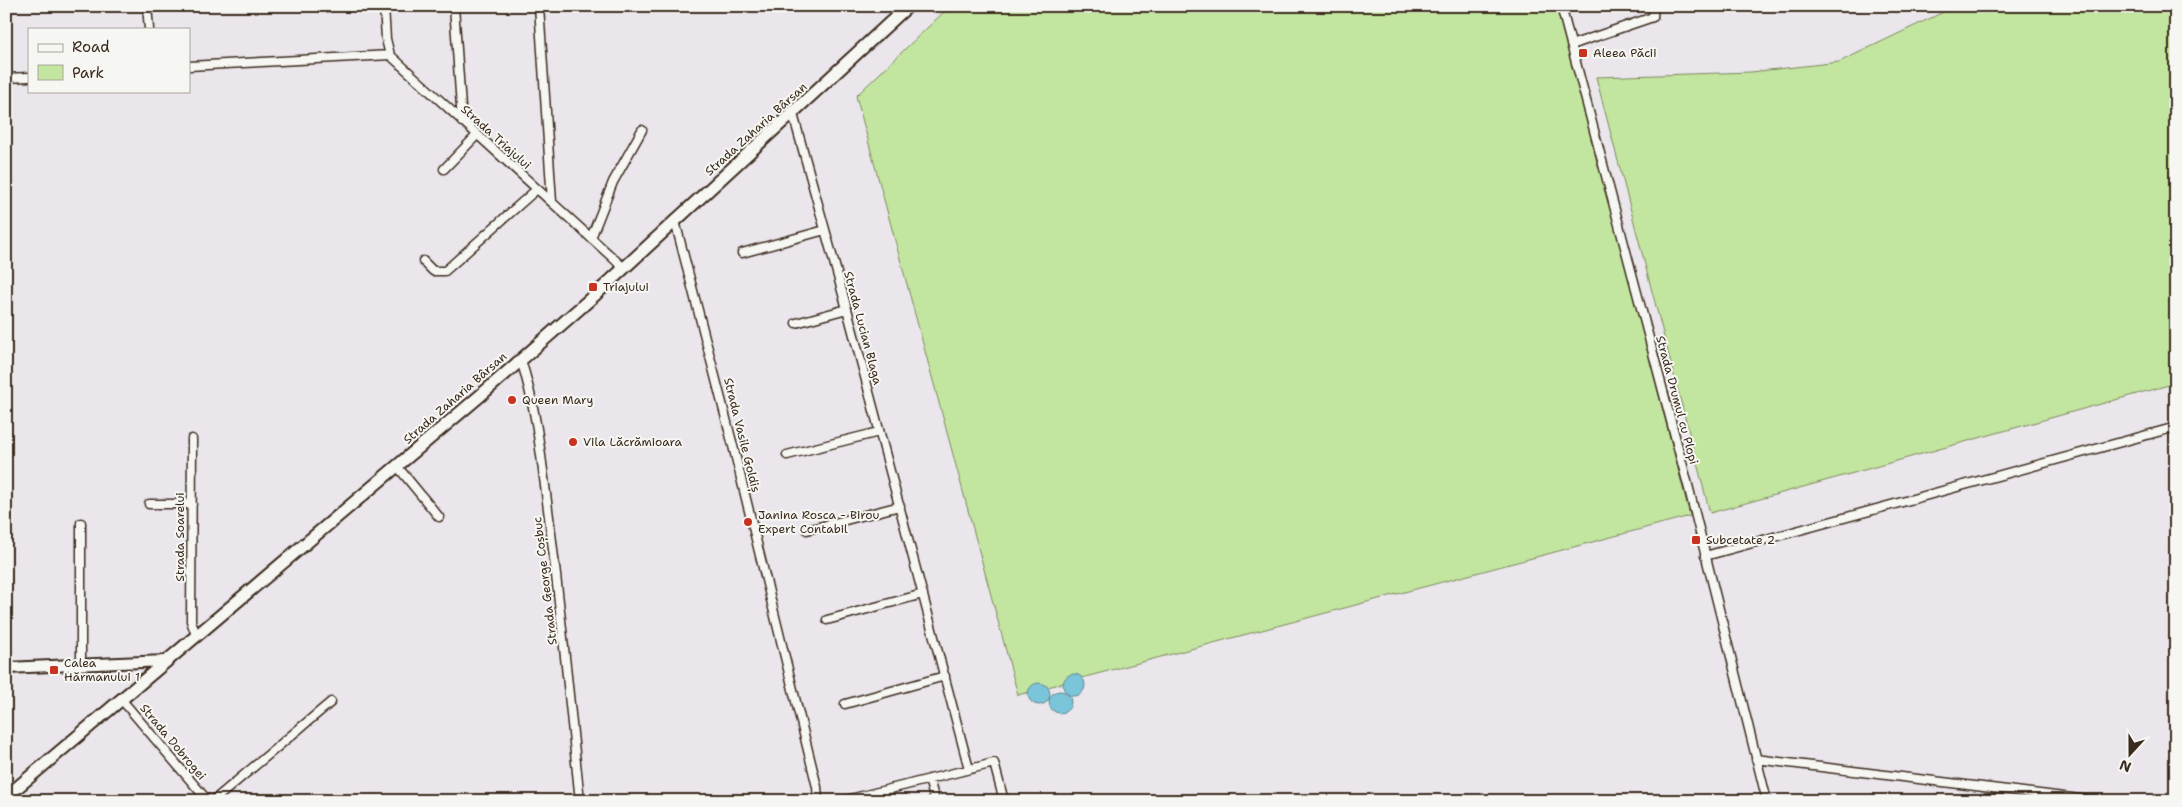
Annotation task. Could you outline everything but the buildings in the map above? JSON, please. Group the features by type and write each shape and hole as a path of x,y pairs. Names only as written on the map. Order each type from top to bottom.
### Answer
{"main road":[{"name":"Strada Zaharia Bârsan","path":"6,797 521,360 675,222 908,6"}],"street":[{"path":"147,6 148,28"},
{"path":"190,66 390,55 386,39 384,6"},
{"path":"454,6 462,122"},
{"path":"539,6 552,202"},
{"name":"Strada Drumul cu Plopi","path":"1561,6 1767,801"},
{"path":"1571,45 1647,19 1652,16 1654,6"},
{"name":"Strada Triajului","path":"390,55 624,268"},
{"path":"6,78 28,77"},
{"name":"Strada Lucian Blaga","path":"793,114 900,506 969,769"},
{"path":"591,238 614,182 642,130"},
{"path":"444,169 477,135"},
{"path":"423,261 434,271 440,272 448,269 537,189"},
{"name":"Strada Vasile Goldiș","path":"675,222 733,446 817,787 818,801"},
{"path":"742,253 825,230"},
{"path":"796,323 847,309"},
{"name":"Strada George Coșbuc","path":"521,360 534,408 557,578 580,801"},
{"path":"1705,556 2176,427"},
{"path":"787,455 879,432"},
{"name":"Strada Soarelui","path":"192,439 191,621 196,635"},
{"path":"397,466 439,517"},
{"path":"149,504 192,504"},
{"path":"807,530 900,506"},
{"path":"81,523 81,664"},
{"path":"827,620 923,594"},
{"path":"6,668 165,661"},
{"path":"845,704 945,676"},
{"name":"Strada Dobrogei","path":"121,699 208,801"},
{"path":"213,801 331,702"},
{"path":"1756,759 2096,801"},
{"path":"842,801 994,763 1004,801"},
{"path":"929,779 935,801"}],"green space":[{"path":"950,6 1559,6 1690,516 1018,695 856,96"},
{"path":"1956,6 2176,6 2176,383 1710,513 1596,77 1751,72 1839,62"}],"water":[{"path":"1074,674 1084,681 1085,685 1078,695 1074,696 1064,689 1063,685 1070,675"},
{"path":"1039,683 1049,690 1050,694 1043,704 1039,705 1029,698 1028,694 1035,684"},
{"path":"1060,691 1068,694 1071,702 1068,710 1060,713 1052,710 1049,702 1052,694"}],"place":[{"name":"Aleea Păcii","path":"1583,53"},
{"name":"Triajului","path":"593,287"},
{"name":"Queen Mary","path":"512,400"},
{"name":"Vila Lăcrămioara","path":"573,442"},
{"name":"Janina Rosca - Birou Expert Contabil","path":"748,522"},
{"name":"Subcetate 2","path":"1696,540"},
{"name":"Calea Hărmanului 1","path":"54,670"}]}
